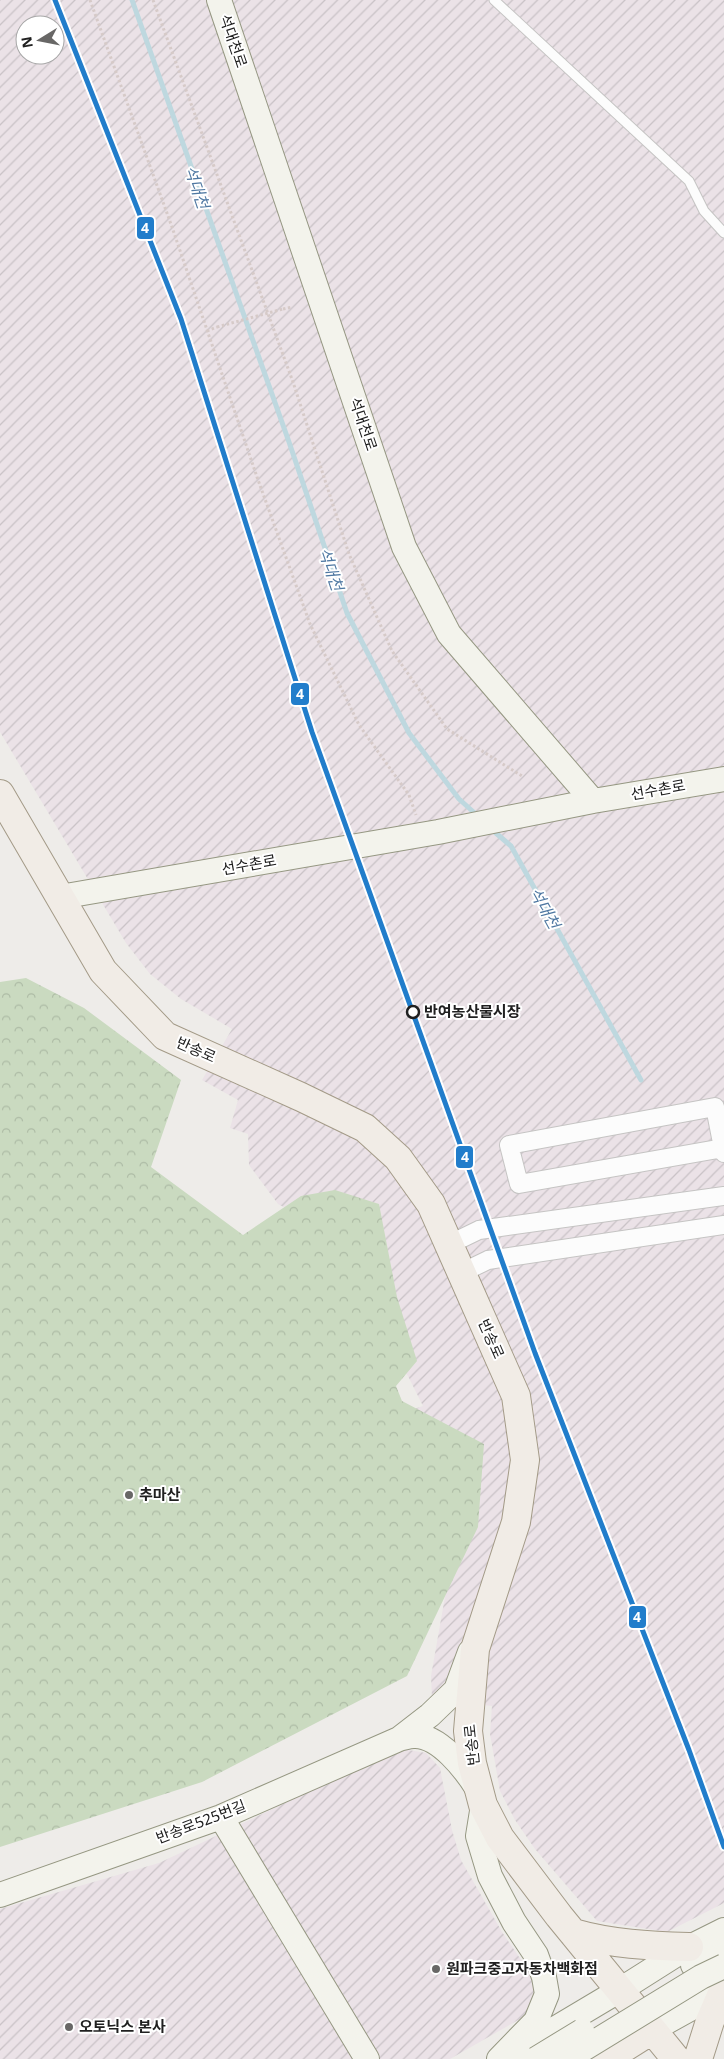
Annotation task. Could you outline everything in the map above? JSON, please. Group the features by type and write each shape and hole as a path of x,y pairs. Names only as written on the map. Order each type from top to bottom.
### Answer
{"main road":[{"name":"석대천로","path":"220,0 404,547 449,634 593,801"},
{"name":"선수촌로","path":"60,898 438,832 593,801 724,778"},
{"name":"반송로","path":"0,794 103,971 165,1036 301,1096 365,1128 398,1158 431,1204 516,1396 525,1460 516,1522 475,1649 468,1731 472,1763 481,1798 500,1838 573,1933 676,2059"},
{"path":"399,1739 430,1715 456,1690 480,1632"},
{"path":"399,1739 416,1736 433,1741 456,1760 481,1798 478,1836 490,1876 514,1922 536,1955 544,1977 547,1994 536,2021 499,2059"},
{"name":"반송로525번길","path":"0,1895 221,1817 399,1739"},
{"path":"221,1817 367,2059"},
{"path":"536,2059 691,1956 724,1930"},
{"path":"573,1933 595,1939 639,1945 691,1956"},
{"path":"504,2059 620,1990 691,1956 724,1950"},
{"path":"567,2059 701,1977 724,1982"},
{"path":"606,2059 724,1982"},
{"path":"698,2059 724,1982"}],"street":[{"path":"715,1107 724,1150 519,1184 509,1145 715,1107"},
{"path":"448,1245 480,1230 724,1196"},
{"path":"461,1272 488,1260 724,1225"}],"lane":[{"path":"494,0 689,182 704,212 724,233"}],"path":[{"path":"90,0 310,624 359,725 409,795 416,815"},
{"path":"153,0 293,382 348,554 392,651 447,729 522,776"},
{"path":"208,331 292,307"}],"shaded area":[{"path":"0,0 724,0 724,1903 667,1932 597,1921 535,1849 515,1820 500,1791 490,1734 492,1706 432,1699 431,1676 452,1557 411,1410 423,1406 408,1376 386,1353 287,1209 278,1204 249,1165 248,1134 230,1128 238,1100 202,1080 232,1029 181,999 150,974 126,943 0,732"},
{"path":"403,1749 426,1753 440,1768 452,1830 461,1860 502,1932 534,1979 538,1995 527,2015 450,2059 0,2059 0,1909 159,1863 382,1757"}],"green space":[{"path":"26,978 84,1008 181,1080 151,1167 243,1235 301,1196 335,1190 379,1204 397,1297 417,1361 396,1386 402,1401 484,1444 478,1527 407,1676 202,1782 0,1847 0,982"}],"waterway":[{"name":"석대천","path":"132,0 289,442 347,613 409,733 459,799 479,817"},
{"name":"석대천","path":"490,828 511,846 641,1080"}],"transit line":[{"name":"4","path":"55,0 181,319 312,732 535,1353 689,1750 724,1847"}],"place":[{"name":"반여농산물시장","path":"413,1012"},
{"name":"추마산","path":"129,1495"},
{"name":"원파크중고자동차백화점","path":"436,1969"},
{"name":"오토닉스 본사","path":"69,2027"}]}
